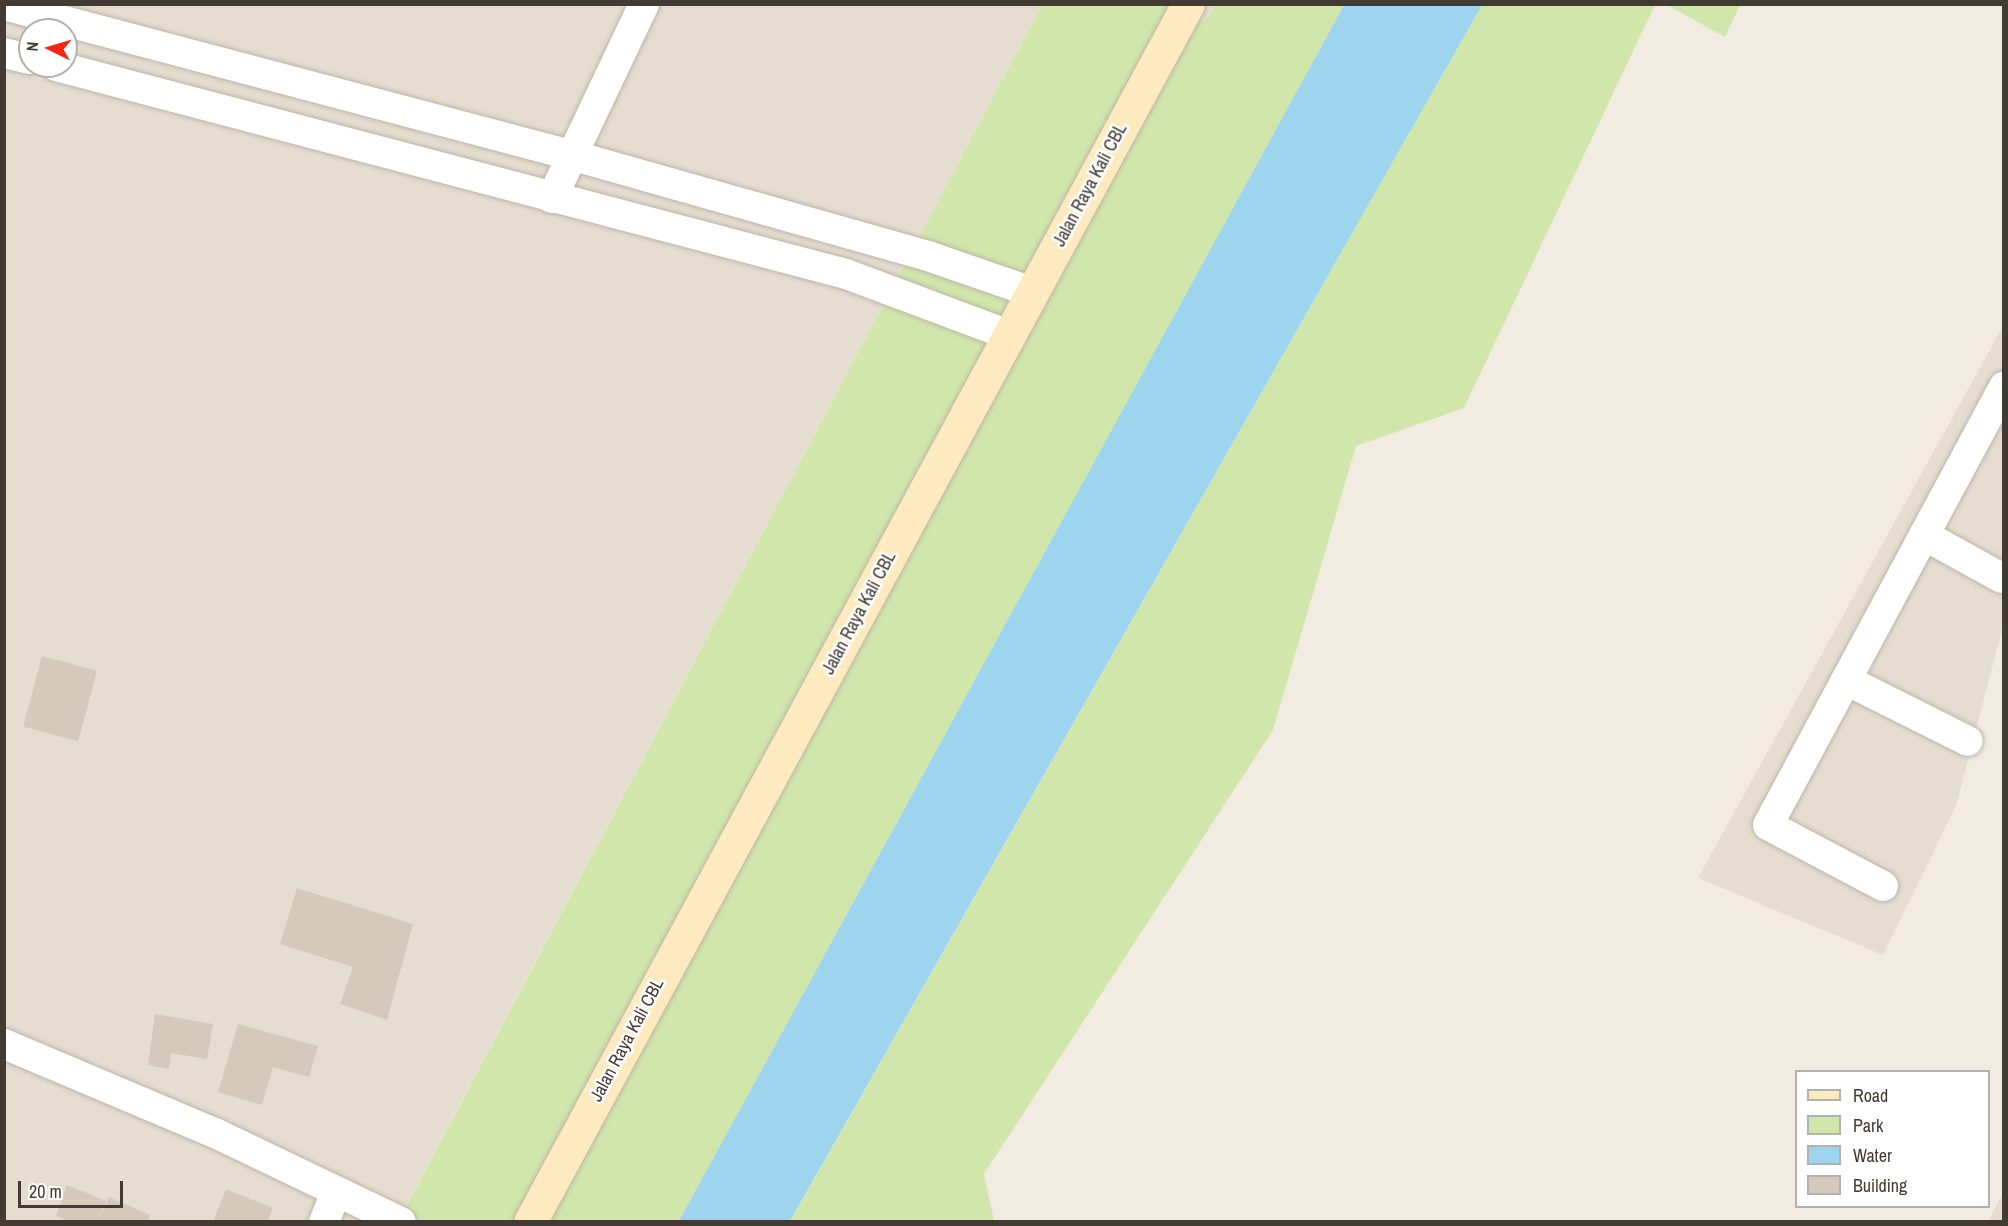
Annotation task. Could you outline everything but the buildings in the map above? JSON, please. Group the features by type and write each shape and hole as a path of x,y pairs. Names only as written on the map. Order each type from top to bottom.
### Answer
{"main road":[{"name":"Jalan Raya Kali CBL","path":"530,1221 1188,4"}],"street":[{"path":"552,198 644,4"},
{"path":"4,5 571,155 928,256 1032,292"},
{"path":"78,72 846,274 911,295 1009,335"},
{"path":"1883,886 1768,825 2004,387"},
{"path":"1924,535 2002,578"},
{"path":"1846,680 1968,741"},
{"path":"4,1044 215,1133 341,1195 401,1221"},
{"path":"324,1221 341,1195"}],"shaded area":[{"path":"5,5 1042,5 398,1221 5,1222"},
{"path":"1168,5 1215,5 1205,22"},
{"path":"2003,326 2003,626 1956,806 1883,955 1698,878"},
{"path":"2003,1194 2003,1221 1988,1221"}],"green space":[{"path":"1042,5 1168,5 1205,22 1215,5 1344,5 679,1221 398,1222"},
{"path":"1482,5 1655,5 1464,408 1356,446 1273,730 984,1174 994,1221 790,1222"},
{"path":"1667,5 1740,5 1725,37"}],"water":[{"path":"1344,5 1482,5 790,1221 679,1221"}]}
